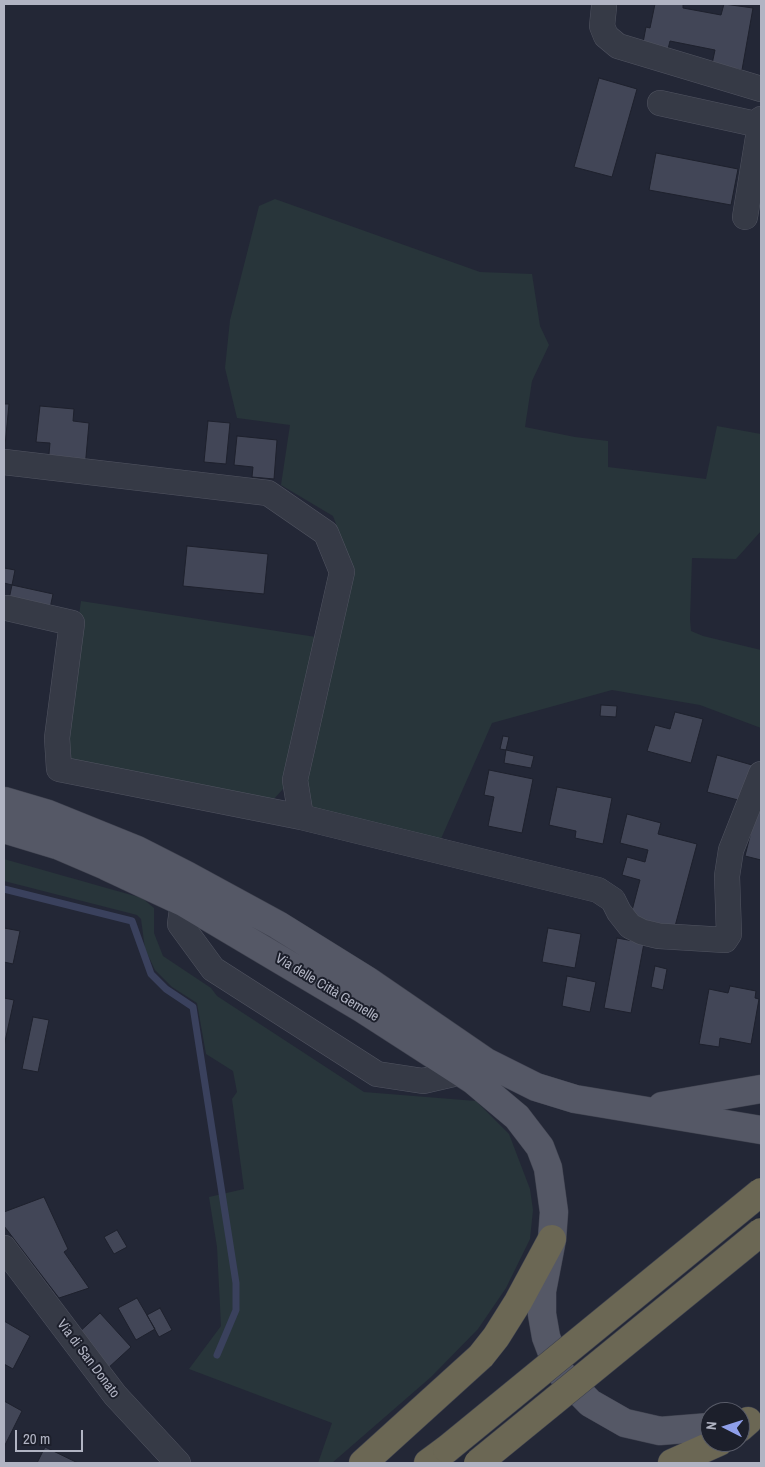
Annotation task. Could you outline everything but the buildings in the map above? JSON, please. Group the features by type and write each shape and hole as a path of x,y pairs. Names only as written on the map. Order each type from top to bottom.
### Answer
{"highway":[{"path":"438,1456 761,1192"},
{"path":"478,1463 761,1232"},
{"path":"363,1463 462,1376 481,1356 496,1338 518,1302 552,1239"},
{"path":"672,1463 700,1450"}],"main road":[{"name":"Via delle Città Gemelle","path":"4,802 48,814 138,850 278,924 486,1062 536,1087 575,1099 636,1111 761,1130"},
{"name":"Via delle Città Gemelle","path":"4,829 65,849 183,902 363,1009 462,1072 518,1118 540,1147 553,1191 552,1239 542,1290 542,1314 546,1338 558,1371 590,1403 625,1423 660,1431 700,1428"},
{"path":"636,1111 761,1089"}],"street":[{"path":"604,7 602,26 606,36 618,46 761,89"},
{"path":"660,103 761,122 745,217"},
{"path":"4,462 268,493 326,533 342,572 295,780 301,817"},
{"path":"6,608 72,623 57,738 59,769 301,817 598,890 613,900 619,912 630,926 642,932 660,936 725,940 729,934 727,876 731,850 761,774"},
{"path":"183,902 180,924 213,969 377,1074 423,1081 462,1072"},
{"name":"Via di San Donato","path":"4,1248 115,1396 178,1463"}],"shaded area":[{"path":"275,199 480,272 532,274 540,326 549,345 532,381 525,427 575,437 608,441 608,467 706,479 717,426 761,434 761,531 736,559 692,558 690,619 691,631 703,636 761,650 761,728 700,705 612,690 492,723 440,841 316,814 304,801 305,774 353,569 333,516 281,485 290,425 237,418 225,368 230,320 259,206"},
{"path":"81,601 316,637 283,789 273,800 68,767 59,752"},
{"path":"4,859 142,898 154,908 154,933 163,956 211,988 217,996 364,1092 476,1101 509,1134 530,1189 533,1210 530,1239 506,1288 478,1329 431,1377 332,1463 318,1463 332,1423 189,1369 221,1326 217,1247 209,1197 244,1189 232,1099 237,1092 233,1071 206,1054 197,1003 172,987 155,970 145,949 141,919 137,915 4,881"}],"waterway":[{"path":"4,889 132,921 151,974 166,989 193,1007 236,1283 236,1310 217,1355"}]}
